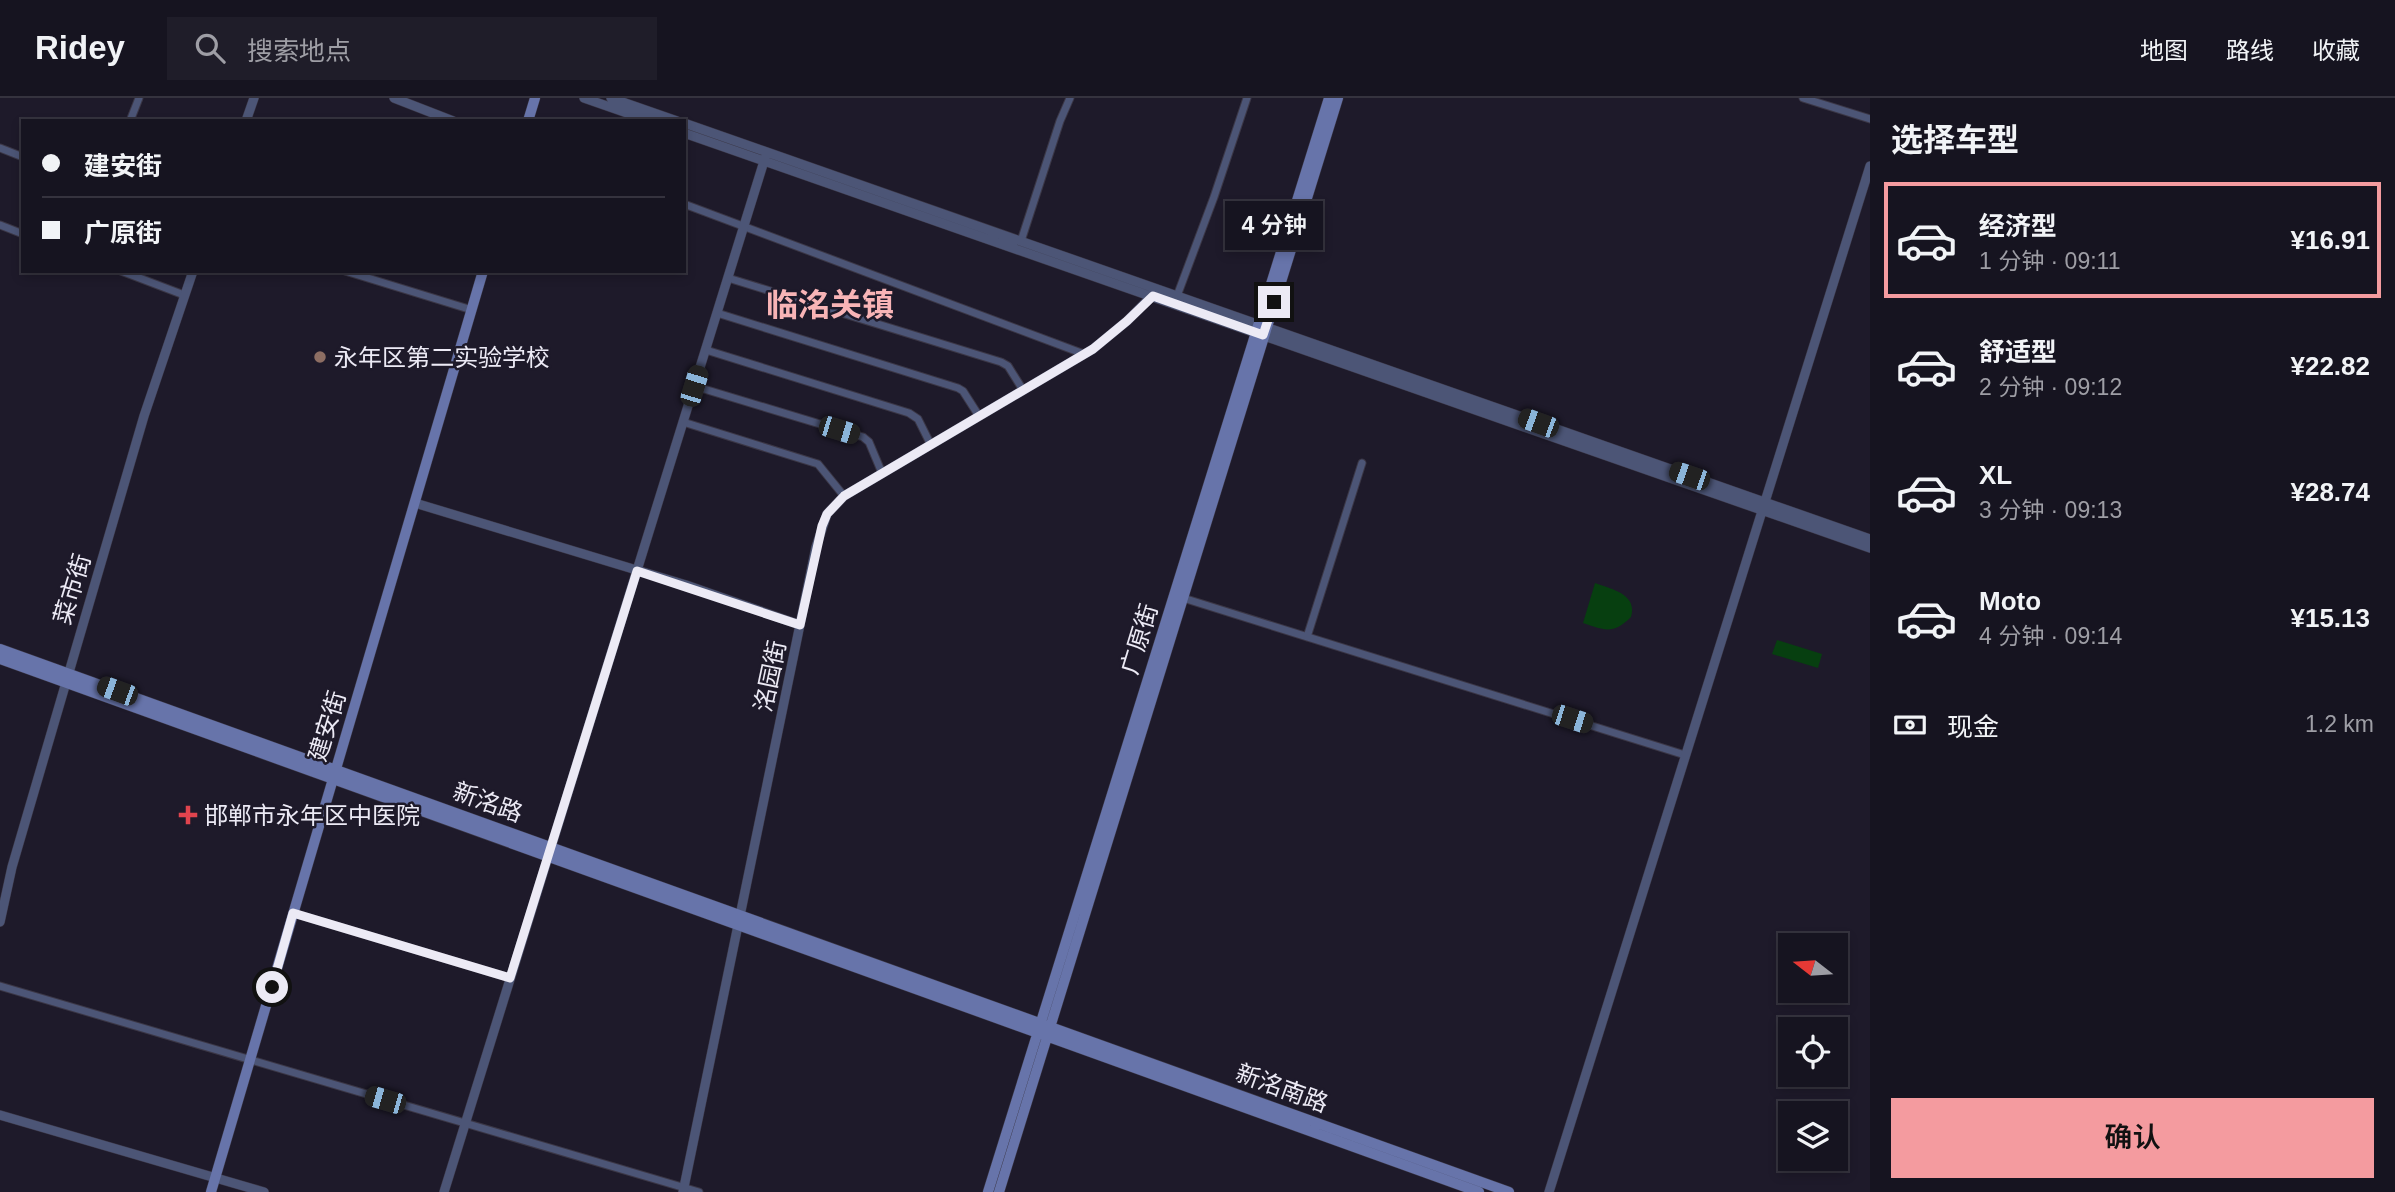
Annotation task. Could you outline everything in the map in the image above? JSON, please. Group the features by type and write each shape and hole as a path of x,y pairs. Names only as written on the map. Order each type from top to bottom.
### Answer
{"main road":[{"path":"529,119 535,98"},
{"name":"广原街","path":"988,1192 1044,1030 1183,598 1329,98"},
{"name":"广原街","path":"999,1192 1044,1030 1261,330 1338,98"},
{"name":"建安街","path":"211,1192 482,273"},
{"name":"新洺路","path":"0,649 66,678"},
{"name":"新洺路","path":"0,659 66,678 1044,1030"},
{"name":"新洺南路","path":"1044,1030 1479,1192"},
{"name":"新洺南路","path":"1044,1030 1509,1192"}],"street":[{"path":"131,119 139,98"},
{"path":"247,119 254,98"},
{"path":"394,98 448,119"},
{"path":"584,98 644,119"},
{"path":"611,98 671,119"},
{"path":"1021,241 1070,98"},
{"path":"1177,296 1247,98"},
{"path":"1803,98 1870,119"},
{"path":"686,124 766,156 1153,296 1261,330 1763,506 1870,548"},
{"path":"686,133 766,156 1021,241 1177,296 1261,330"},
{"path":"0,148 21,156"},
{"path":"444,1192 766,156"},
{"path":"1549,1192 1870,166"},
{"path":"686,205 1084,354"},
{"path":"0,225 21,232"},
{"path":"126,273 184,295"},
{"name":"菜市街","path":"0,922 12,867 66,678 144,416 191,273"},
{"path":"352,273 472,310"},
{"path":"728,278 1001,362 1008,366 1023,390"},
{"name":"洺园街","path":"683,1190 800,625 827,514 844,496 1084,354 1127,321 1153,296"},
{"path":"717,313 960,389 979,416"},
{"path":"706,350 909,413 918,419 931,445"},
{"path":"694,386 863,437 869,442 882,473"},
{"path":"683,422 818,464 844,496"},
{"path":"1307,637 1362,463"},
{"path":"415,503 637,571 800,625"},
{"path":"1763,506 1870,539"},
{"path":"1183,598 1685,755"},
{"path":"293,913 510,978"},
{"path":"0,986 683,1190 699,1192"},
{"path":"0,1115 264,1192"}],"green space":[{"path":"1595,583 1615,590 1631,603 1631,617 1619,627 1603,629 1583,623"},
{"path":"1777,640 1822,654 1818,668 1772,654"}],"place":[{"name":"永年区第二实验学校","path":"320,357"},
{"name":"邯郸市永年区中医院","path":"188,815"}],"district":[{"name":"临洺关镇","path":"830,305"}],"route":[{"path":"272,987 293,913 510,978 637,571 800,625 822,526 827,514 844,496 1093,349 1153,296 1263,335 1274,302"}]}
